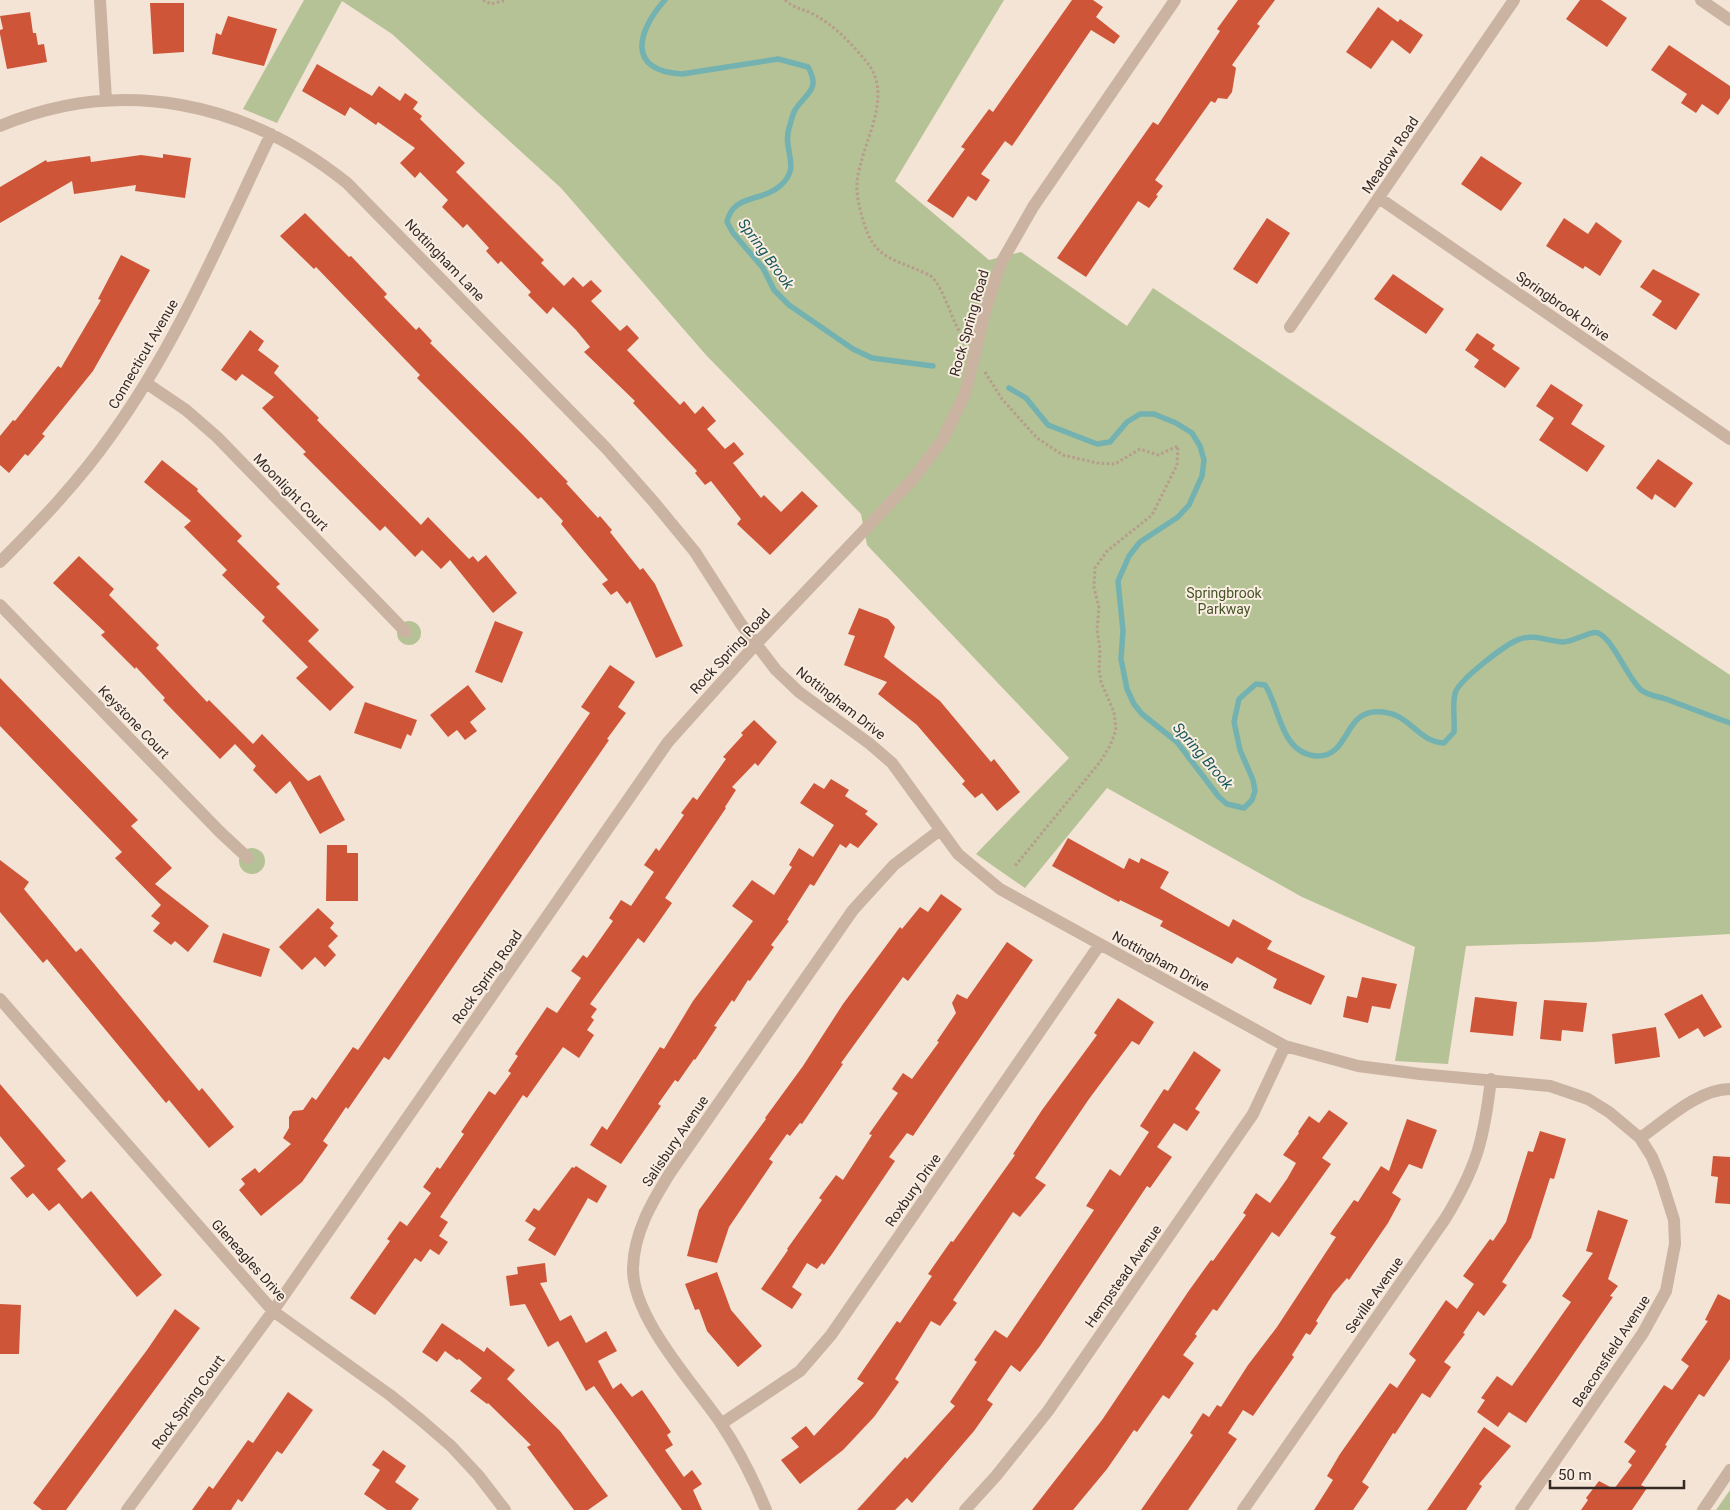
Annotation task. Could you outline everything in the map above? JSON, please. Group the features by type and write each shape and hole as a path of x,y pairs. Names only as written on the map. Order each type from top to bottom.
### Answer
{"street":[{"path":"100,0 106,100"},
{"name":"Rock Spring Road","path":"273,1312 668,742 756,644 913,479 938,446 965,394 985,311 1001,263 1033,207 1175,0"},
{"name":"Meadow Road","path":"1290,327 1514,0"},
{"path":"1701,0 1730,20"},
{"name":"Nottingham Lane","path":"0,126 79,103 140,99 179,103 223,115 270,134 323,164 347,183 606,448 695,552 756,644"},
{"name":"Connecticut Avenue","path":"0,562 80,476 112,435 146,383 194,295 270,134"},
{"name":"Springbrook Drive","path":"1379,198 1730,439"},
{"name":"Moonlight Court","path":"146,383 186,410 217,437 406,632"},
{"name":"Keystone Court","path":"0,604 220,832 248,858"},
{"name":"Nottingham Drive","path":"756,644 776,670 799,692 870,744 892,763 958,854 1000,889 1285,1046 1358,1066 1420,1074 1491,1079 1550,1086 1588,1099 1610,1112 1640,1138"},
{"name":"Salisbury Avenue","path":"766,1510 760,1494 721,1424 661,1341 646,1313 633,1270 635,1247 655,1197 670,1173 853,910 894,865 940,830"},
{"name":"Roxbury Drive","path":"721,1424 800,1372 831,1335 1100,944"},
{"name":"Gleneagles Drive","path":"0,998 273,1312 390,1395 451,1446 499,1508"},
{"name":"Hempstead Avenue","path":"966,1510 1048,1411 1253,1114 1285,1046"},
{"name":"Seville Avenue","path":"1243,1510 1440,1227 1465,1186 1484,1132 1491,1079"},
{"path":"1640,1138 1707,1094 1721,1089 1730,1089"},
{"name":"Beaconsfield Avenue","path":"1521,1510 1643,1333 1666,1291 1676,1244 1674,1220 1658,1172 1640,1138"},
{"name":"Rock Spring Court","path":"127,1510 273,1312"},
{"path":"1703,1510 1730,1470"}],"path":[{"path":"483,0 491,4 506,0"},
{"path":"785,0 795,9 810,12 828,24 867,62 877,80 878,101 857,182 858,201 869,236 879,252 897,263 931,276 941,292 954,324 1002,399 1037,438 1063,456 1097,463 1115,464 1140,449 1158,455 1178,446 1177,465 1152,515 1108,551 1095,568 1094,588 1099,608 1097,628 1100,649 1099,669 1101,682 1114,712 1116,730 1110,746 1100,762 1015,866"}],"green space":[{"name":"Springbrook Parkway","path":"304,0 1004,0 895,181 989,260 1021,252 1127,326 1153,288 1730,675 1730,934 1593,942 1466,946 1448,1064 1395,1061 1415,947 1302,897 1107,788 1025,888 976,854 1069,758 867,545 861,514 706,355 561,188 392,34 342,1 277,123 243,109"},
{"path":"409,621 418,624 421,633 418,642 409,645 400,642 397,633 400,624"},
{"path":"252,848 261,852 265,861 261,870 252,874 243,870 239,861 243,852"},
{"path":"1730,1490 1730,1510 1716,1510"}],"building":[{"path":"1072,0 1093,0 1103,7 1096,17 1120,36 1114,44 1091,30 1012,146 1005,141 981,174 990,180 976,201 968,196 953,218 927,201 965,149 961,147 989,109 993,112"},
{"path":"1238,0 1275,0 1257,24 1260,26 1232,65 1236,68 1232,92 1227,99 1218,98 1215,103 1211,101 1155,180 1163,186 1156,195 1158,196 1149,208 1138,201 1086,277 1057,258 1153,122 1158,125 1220,31 1217,29"},
{"path":"1580,0 1601,0 1627,18 1607,47 1566,19"},
{"path":"150,3 184,3 184,52 153,54"},
{"path":"1378,7 1398,22 1400,19 1423,35 1410,54 1392,40 1371,69 1346,52"},
{"path":"30,12 33,33 36,33 38,45 44,44 47,62 7,69 0,34 0,30 3,29 0,16"},
{"path":"228,16 277,29 264,66 212,54 216,33 221,35"},
{"path":"1669,45 1730,86 1730,98 1718,115 1702,104 1696,113 1681,103 1687,94 1651,70"},
{"path":"317,64 372,96 379,86 400,101 405,93 418,102 413,109 422,116 420,119 465,163 456,172 544,260 541,263 564,286 573,277 583,287 591,280 602,291 591,301 620,331 627,325 639,338 627,350 680,405 684,401 695,414 703,406 716,421 707,429 725,449 734,442 744,454 733,463 761,498 764,495 781,512 802,491 818,506 770,555 737,524 741,519 711,481 705,485 695,473 697,471 633,403 635,401 584,352 590,347 576,330 553,307 547,314 528,295 531,292 501,261 498,264 486,251 489,248 467,224 463,228 442,207 448,200 420,172 415,178 400,163 415,148 378,122 376,125 350,107 345,116 302,91"},
{"path":"163,154 191,158 185,198 135,191 136,185 74,194 72,181 0,223 0,187 46,160 47,162 90,156 91,162 141,155 163,158"},
{"path":"1481,156 1522,183 1501,211 1461,184"},
{"path":"305,213 349,257 351,256 387,294 384,297 416,330 419,327 432,341 430,343 522,434 568,482 566,483 598,518 600,516 640,570 643,568 655,584 683,646 656,658 630,601 627,604 617,591 611,595 602,584 608,580 561,524 563,521 541,497 538,499 417,378 420,375 316,267 314,269 280,236"},
{"path":"1267,218 1290,233 1257,284 1233,269"},
{"path":"1564,218 1588,234 1596,222 1622,241 1600,276 1585,266 1583,269 1546,246"},
{"path":"121,255 150,270 93,371 42,434 45,436 28,456 25,454 9,473 0,465 0,436 13,420 15,421 58,366 61,368 101,300 98,299"},
{"path":"1653,269 1700,294 1676,330 1652,315 1662,301 1640,287"},
{"path":"1393,274 1444,309 1426,334 1374,299"},
{"path":"250,330 264,341 258,350 279,366 274,373 319,418 317,420 421,525 428,517 469,559 473,556 478,562 486,555 517,593 493,613 450,560 441,569 422,550 415,557 385,526 380,531 303,454 306,452 262,408 274,397 242,374 236,381 221,370"},
{"path":"1477,333 1495,345 1492,349 1520,368 1505,388 1474,367 1479,360 1465,350"},
{"path":"1551,384 1583,405 1571,424 1605,446 1587,472 1539,440 1554,418 1536,406"},
{"path":"1658,459 1693,483 1675,508 1655,494 1652,500 1636,488"},
{"path":"162,460 198,489 197,491 242,536 237,541 280,584 276,587 319,630 308,641 354,687 330,711 296,678 308,667 262,621 265,617 222,575 227,570 184,527 191,521 144,482"},
{"path":"79,556 114,589 109,595 159,645 156,648 207,702 209,700 253,744 262,734 308,781 320,775 345,820 320,834 290,781 276,794 253,770 256,766 235,744 220,759 163,700 165,698 136,667 135,669 101,635 105,632 53,583"},
{"path":"859,608 888,619 895,627 884,657 940,701 991,762 994,759 1020,792 997,811 982,793 975,798 962,784 965,781 917,725 878,694 887,682 844,665 855,636 848,634"},
{"path":"495,621 523,632 502,683 475,672"},
{"path":"610,665 635,682 618,707 626,713 607,739 609,740 389,1060 384,1057 348,1109 346,1107 323,1141 328,1145 302,1182 261,1216 239,1190 245,1184 241,1179 255,1168 259,1173 291,1144 283,1138 289,1128 289,1117 293,1111 303,1110 312,1097 316,1100 353,1047 358,1050 590,713 581,707"},
{"path":"0,678 138,820 131,826 172,868 155,884 209,926 188,952 175,941 171,945 153,931 160,923 151,916 161,905 115,858 122,852 0,726"},
{"path":"468,685 486,709 470,722 477,731 465,740 457,730 448,737 430,715"},
{"path":"365,702 417,720 411,736 407,734 401,749 354,733"},
{"path":"754,720 777,742 758,766 755,763 732,787 736,790 726,808 665,898 672,903 644,943 638,938 590,1004 597,1009 591,1017 594,1020 587,1030 594,1035 579,1058 563,1047 527,1098 523,1095 440,1217 448,1222 439,1236 448,1242 439,1255 430,1249 421,1262 415,1258 375,1315 350,1298 390,1241 387,1239 400,1221 407,1226 431,1193 423,1187 437,1167 440,1169 464,1134 461,1132 489,1091 495,1095 511,1073 508,1071 518,1056 515,1054 547,1007 557,1013 581,978 571,971 583,955 587,958 613,921 609,918 621,900 631,906 654,872 644,865 656,848 659,851 684,815 681,813 693,797 697,800 726,759 723,757 743,735 741,733"},
{"path":"831,779 849,790 845,796 868,811 865,814 878,824 858,848 850,843 846,848 840,844 814,886 810,884 787,920 789,921 771,945 774,947 750,981 748,980 734,1002 732,1000 714,1026 717,1027 695,1060 678,1082 675,1080 658,1104 661,1106 621,1164 590,1145 602,1126 607,1130 660,1047 664,1049 693,1001 753,921 732,906 752,880 774,895 792,867 789,865 799,848 813,857 834,825 800,803 814,783 824,789"},
{"path":"1068,838 1124,869 1129,858 1139,863 1141,858 1169,872 1160,888 1229,927 1233,919 1272,941 1267,949 1325,976 1311,1005 1273,988 1277,979 1237,957 1232,964 1160,926 1163,921 1120,900 1119,902 1052,866"},
{"path":"327,845 347,845 347,853 358,853 358,901 326,901"},
{"path":"0,860 29,882 24,889 76,952 81,948 199,1091 202,1088 234,1127 209,1148 169,1100 166,1103 47,959 43,963 0,912"},
{"path":"941,894 962,909 908,981 903,977 841,1063 843,1064 802,1124 800,1123 790,1136 787,1134 769,1159 773,1162 729,1227 717,1263 687,1256 699,1210 766,1119 843,1004 900,927 902,929 920,907 928,912"},
{"path":"318,908 334,923 330,928 338,936 328,946 336,955 325,967 315,957 302,970 279,947"},
{"path":"223,933 270,949 261,977 213,962"},
{"path":"1007,942 1033,960 913,1136 907,1133 889,1157 895,1161 832,1254 824,1265 822,1263 817,1269 807,1263 792,1287 802,1294 792,1309 761,1289 822,1200 819,1198 836,1175 843,1180 872,1135 869,1134 898,1093 892,1089 903,1073 912,1079 939,1042 937,1041 956,1013 952,1003 957,994 967,999"},
{"path":"1362,977 1397,984 1390,1009 1372,1006 1368,1023 1343,1017 1347,996 1357,998"},
{"path":"1702,994 1722,1027 1704,1037 1698,1028 1679,1039 1664,1014"},
{"path":"1475,997 1517,1002 1513,1036 1470,1032"},
{"path":"1118,998 1154,1022 1139,1045 1132,1041 1089,1099 1035,1178 1046,1185 1020,1217 1013,1212 953,1300 957,1303 940,1326 931,1321 895,1379 899,1382 874,1417 843,1450 800,1484 781,1460 799,1447 791,1438 806,1426 814,1436 864,1383 857,1379 897,1321 900,1323 932,1276 928,1274 1015,1155 1013,1154 1042,1110 1097,1035 1094,1033"},
{"path":"1544,1000 1587,1003 1583,1032 1562,1030 1561,1041 1540,1039"},
{"path":"1656,1027 1660,1057 1615,1064 1612,1034"},
{"path":"1194,1051 1221,1070 1195,1109 1200,1112 1187,1131 1174,1123 1157,1147 1172,1157 1150,1188 1147,1186 1040,1346 1020,1372 1011,1365 987,1400 993,1404 974,1431 912,1503 907,1498 895,1510 857,1510 955,1406 950,1402 977,1362 974,1360 995,1330 1007,1338 1094,1210 1086,1206 1110,1169 1120,1176 1149,1132 1140,1126 1164,1089 1168,1091"},
{"path":"0,1084 66,1161 57,1169 82,1199 91,1191 162,1275 137,1297 59,1203 49,1211 33,1193 27,1198 10,1178 25,1166 0,1136"},
{"path":"1329,1110 1348,1123 1322,1158 1331,1164 1279,1237 1272,1232 1217,1311 1213,1309 1195,1334 1197,1336 1183,1355 1194,1363 1169,1399 1163,1395 1137,1432 1134,1430 1107,1469 1073,1510 1032,1510 1102,1420 1188,1292 1246,1215 1243,1213 1256,1193 1270,1203 1287,1179 1296,1163 1283,1155 1309,1116 1319,1123"},
{"path":"1407,1119 1437,1130 1422,1169 1409,1164 1392,1193 1401,1199 1388,1223 1349,1280 1347,1278 1333,1294 1316,1321 1318,1323 1310,1335 1306,1333 1292,1355 1294,1357 1253,1416 1243,1410 1228,1433 1237,1439 1188,1510 1141,1510 1193,1435 1190,1433 1203,1413 1209,1417 1217,1405 1221,1407 1248,1365 1277,1327 1336,1237 1330,1234 1354,1200 1358,1202 1381,1166 1389,1171"},
{"path":"1540,1131 1566,1139 1554,1179 1550,1178 1531,1238 1502,1282 1507,1285 1484,1316 1478,1311 1463,1333 1465,1334 1444,1362 1451,1367 1430,1398 1422,1393 1395,1434 1393,1433 1362,1482 1369,1487 1353,1510 1314,1510 1333,1480 1327,1476 1340,1454 1390,1383 1397,1388 1416,1360 1409,1354 1446,1300 1457,1309 1474,1284 1463,1276 1490,1239 1493,1241 1506,1222 1528,1151 1533,1152"},
{"path":"1713,1156 1730,1157 1730,1204 1715,1203 1718,1177 1711,1176"},
{"path":"576,1166 607,1186 597,1203 588,1198 555,1256 528,1240 536,1228 525,1221 534,1208 539,1211 572,1167"},
{"path":"1598,1210 1628,1220 1608,1279 1618,1286 1610,1296 1613,1297 1526,1423 1509,1412 1498,1427 1477,1412 1485,1400 1481,1398 1497,1376 1512,1386 1571,1302 1562,1296 1593,1253 1586,1251"},
{"path":"545,1263 547,1282 540,1283 560,1321 571,1315 586,1343 606,1331 617,1351 598,1361 613,1389 621,1383 632,1397 642,1390 671,1432 667,1435 673,1445 665,1450 684,1477 692,1470 702,1484 693,1490 702,1510 682,1510 594,1386 586,1391 558,1341 548,1347 525,1304 510,1306 506,1276 518,1274 517,1267"},
{"path":"717,1272 731,1310 762,1346 738,1367 707,1331 699,1309 695,1310 685,1284"},
{"path":"1718,1294 1730,1300 1730,1359 1704,1397 1699,1394 1665,1445 1667,1446 1641,1485 1647,1488 1632,1510 1581,1510 1588,1500 1586,1498 1599,1481 1614,1489 1632,1465 1628,1462 1636,1451 1624,1442 1664,1385 1672,1390 1689,1366 1681,1360 1708,1321 1705,1320"},
{"path":"0,1304 21,1305 19,1354 0,1354"},
{"path":"175,1309 200,1328 66,1510 42,1510 33,1503 147,1350"},
{"path":"442,1323 484,1352 487,1347 515,1370 507,1379 560,1431 608,1496 588,1510 574,1510 527,1447 531,1445 488,1403 470,1391 482,1378 459,1359 457,1360 445,1351 437,1362 422,1352"},
{"path":"288,1392 313,1410 282,1454 277,1451 242,1502 238,1499 231,1510 192,1510 209,1486 213,1489 248,1440 253,1443"},
{"path":"1484,1427 1511,1446 1479,1484 1482,1486 1466,1510 1427,1510"},
{"path":"383,1450 406,1466 395,1482 419,1499 411,1510 387,1510 364,1494 380,1470 372,1465"}],"waterway":[{"name":"Spring Brook","path":"665,0 655,12 643,36 642,48 645,57 652,66 664,71 682,74 778,59 808,67 812,75 813,81 810,91 795,110 789,128 788,144 791,165 787,178 773,191 749,199 735,207 730,213 727,222 733,233 763,268 774,290 789,305 853,349 872,358 933,366"},
{"name":"Spring Brook","path":"1009,388 1026,398 1048,425 1097,444 1110,442 1127,422 1140,414 1154,414 1176,423 1192,433 1200,446 1204,460 1202,476 1189,505 1178,517 1140,542 1129,556 1118,581 1123,631 1121,659 1127,689 1134,704 1142,714 1177,742 1219,797 1227,804 1244,808 1252,800 1255,791 1253,780 1240,750 1234,722 1239,699 1256,684 1265,685 1288,738 1295,747 1304,753 1316,756 1326,755 1340,744 1356,720 1373,712 1385,712 1395,715 1425,737 1444,743 1454,732 1455,694 1464,680 1494,655 1514,642 1525,638 1536,637 1566,642 1591,633 1598,633 1615,650 1630,676 1641,690 1650,695 1666,699 1730,723"}]}
